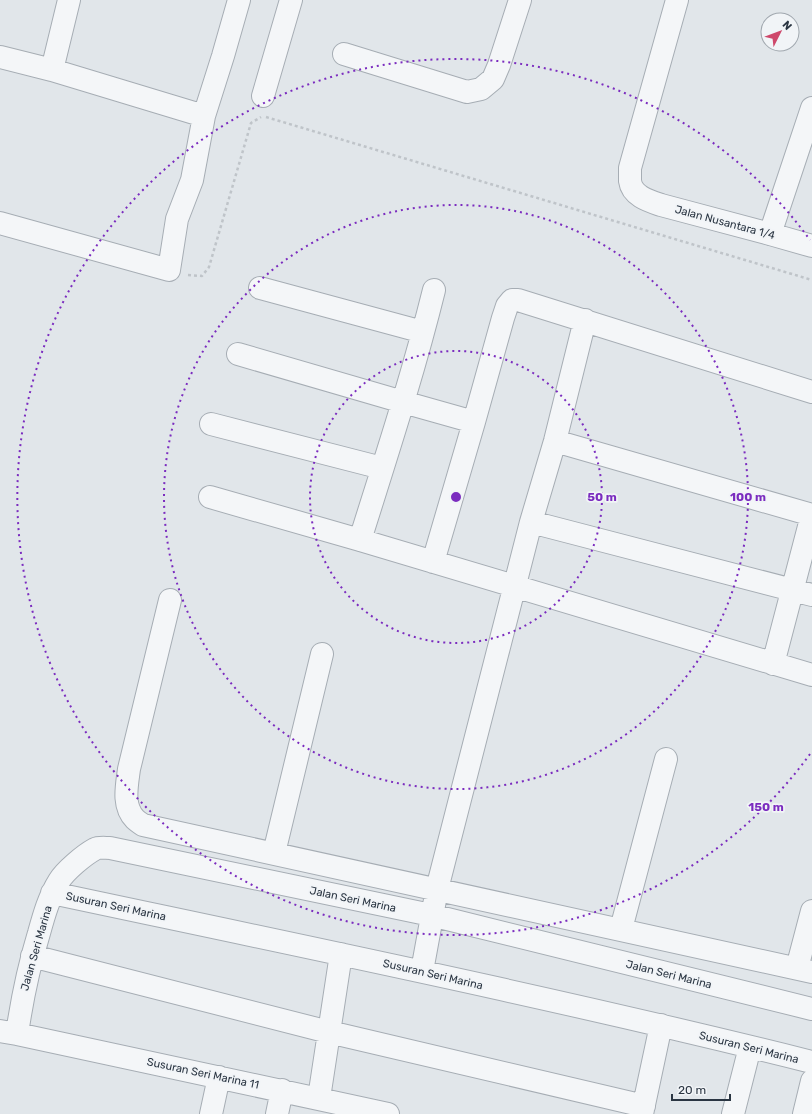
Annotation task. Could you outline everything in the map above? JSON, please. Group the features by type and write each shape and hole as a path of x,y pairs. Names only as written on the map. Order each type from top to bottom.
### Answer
{"street":[{"path":"52,70 69,0"},
{"path":"0,223 169,270 177,218 192,180 204,116 239,0"},
{"path":"263,96 291,0"},
{"path":"344,54 467,92 481,89 493,79 520,0"},
{"name":"Jalan Nusantara 1/4","path":"677,0 630,168 630,182 633,189 649,201 661,205 812,246"},
{"path":"0,57 52,70 204,116"},
{"path":"770,234 812,108"},
{"path":"260,288 423,332"},
{"path":"360,540 403,402 434,290"},
{"path":"433,562 503,318 507,306 512,300 518,300 584,320 812,392"},
{"path":"422,971 437,888 531,522 555,441 584,320"},
{"path":"238,354 474,422"},
{"path":"211,424 382,468"},
{"path":"555,441 812,515 802,593 773,664"},
{"path":"210,497 360,540 812,675"},
{"path":"531,522 802,593"},
{"path":"170,600 129,769 126,792 130,812 135,819 143,825 437,888 804,970 812,911"},
{"path":"274,853 322,654"},
{"path":"621,929 666,759"},
{"name":"Jalan Seri Marina","path":"8,1032 22,1002 32,956 52,893 59,880 96,848 110,848 431,916 812,1009"},
{"name":"Susuran Seri Marina","path":"52,893 422,971 662,1025 812,1062"},
{"path":"319,1098 341,954"},
{"path":"32,956 643,1110 662,1025"},
{"name":"Susuran Seri Marina 11","path":"8,1032 319,1098 361,1111 388,1114"},
{"path":"733,1114 750,1047"},
{"path":"211,1114 219,1077"},
{"path":"804,1114 812,1081"},
{"path":"277,1114 282,1090"}],"path":[{"path":"169,270 188,275 202,276 209,267 251,123 260,117 268,117 812,280"}]}
